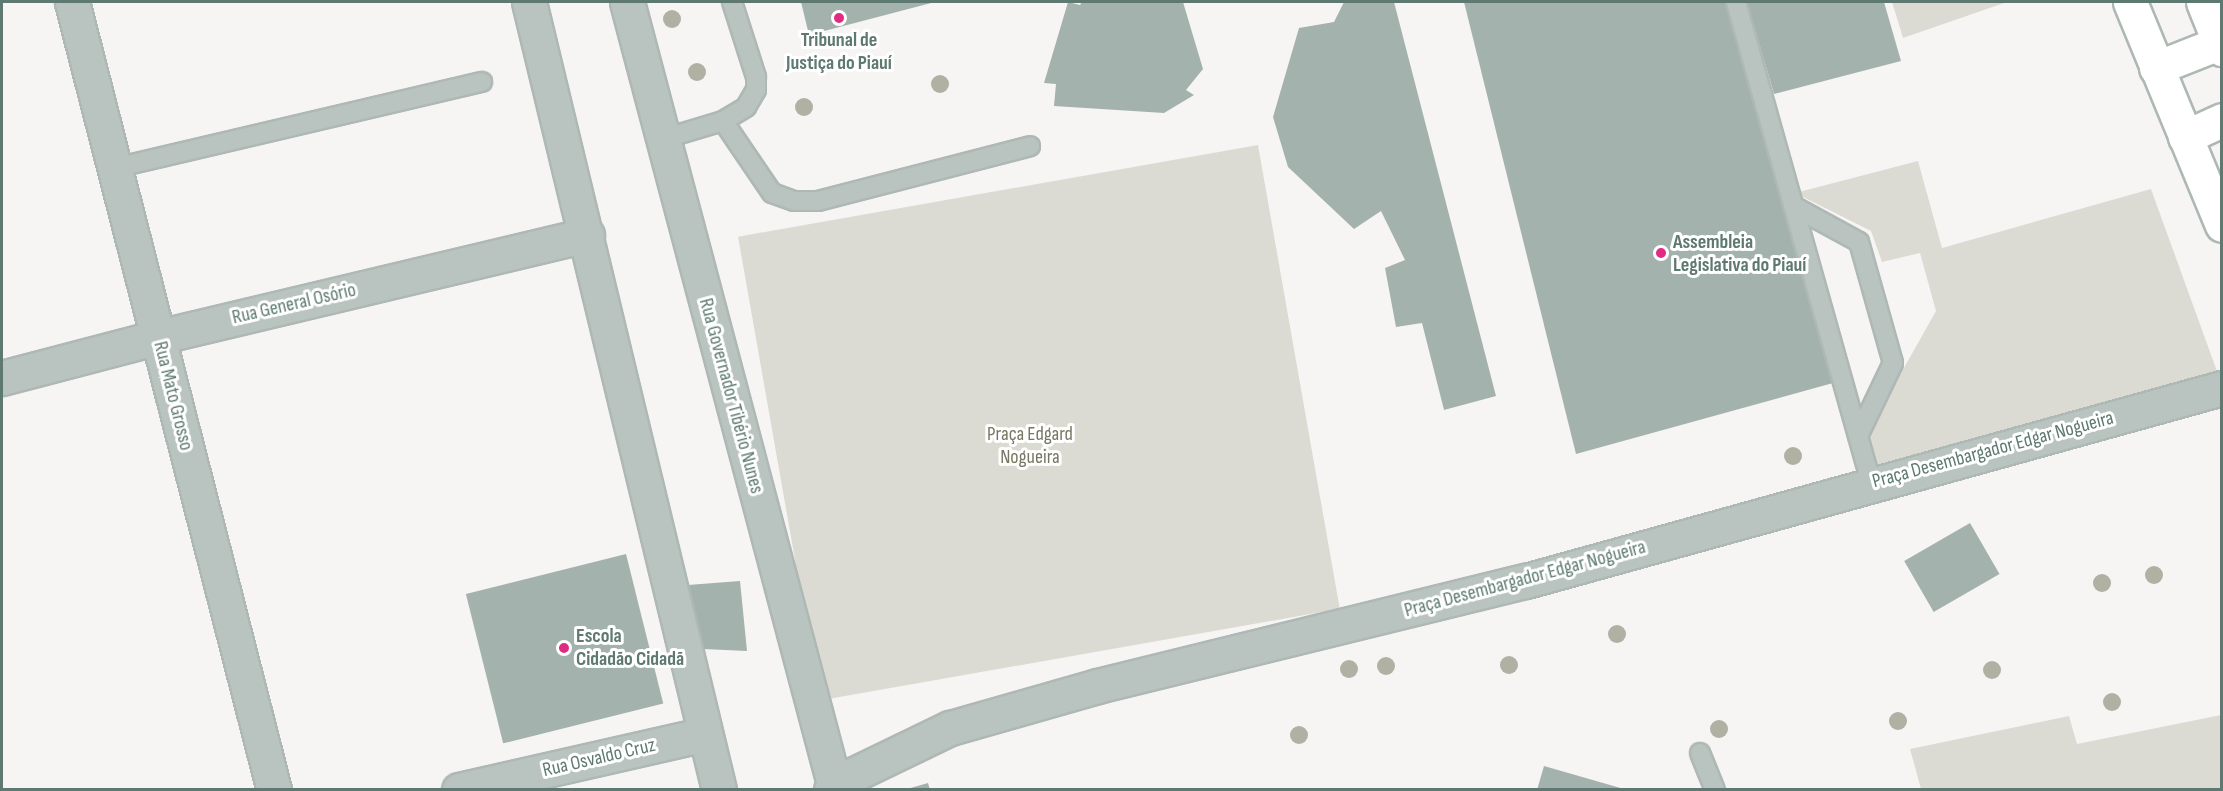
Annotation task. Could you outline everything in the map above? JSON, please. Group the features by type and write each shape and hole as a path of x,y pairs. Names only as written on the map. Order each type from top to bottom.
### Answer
{"main road":[{"path":"2130,2 2222,225"},
{"path":"2156,68 2220,46 2203,2"},
{"path":"2185,137 2222,120"}],"street":[{"name":"Rua Mato Grosso","path":"72,2 274,789"},
{"path":"529,2 719,789"},
{"name":"Rua Governador Tibério Nunes","path":"627,2 833,787"},
{"name":"Rua General Osório","path":"2,378 158,337 587,235"},
{"name":"Praça Desembargador Edgar Nogueira","path":"833,787 961,725 1097,686 1526,581 1871,483 2222,388"},
{"name":"Rua Osvaldo Cruz","path":"459,789 705,734"}],"lane":[{"path":"663,140 723,121 746,107 756,90 756,77 732,2"},
{"path":"1736,2 1871,483"},
{"path":"115,168 482,82"},
{"path":"723,121 772,193 795,201 818,201 1030,146"},
{"path":"1793,206 1859,242 1893,363 1858,435"},
{"path":"1700,753 1715,789"}],"green space":[{"path":"1892,2 2007,2 1903,38"},
{"name":"Praça Edgard Nogueira","path":"1258,145 1340,609 820,701 738,237"},
{"path":"1918,161 1942,248 2151,189 2218,374 1874,469 1865,437 1936,311 1920,253 1882,262 1871,231 1795,193"},
{"path":"2221,715 2221,789 1921,789 1910,749 2069,716 2077,744"}],"building":[{"name":"Tribunal de Justiça do Piauí","path":"801,2 935,2 809,35"},
{"path":"1068,2 1080,5 1082,2 1183,2 1203,69 1186,90 1194,95 1164,113 1054,106 1056,84 1044,83"},
{"path":"1344,2 1394,2 1496,396 1444,410 1422,323 1396,327 1385,268 1405,260 1381,211 1354,229 1288,167 1273,117 1299,28 1334,22"},
{"name":"Assembleia Legislativa do Piauí","path":"1464,2 1725,2 1833,383 1576,454"},
{"path":"1747,2 1884,2 1901,61 1774,94"},
{"path":"1970,523 2000,574 1934,612 1904,561"},
{"name":"Escola Cidadão Cidadã","path":"626,554 663,703 503,743 466,594"},
{"path":"740,581 747,651 703,649 688,585"},
{"path":"1544,766 1624,789 1537,790"},
{"path":"928,783 930,790 907,790 907,789"}],"place":[{"name":"Tribunal de Justiça do Piauí","path":"839,18"},
{"name":"Assembleia Legislativa do Piauí","path":"1661,253"},
{"name":"Escola Cidadão Cidadã","path":"564,648"}]}
